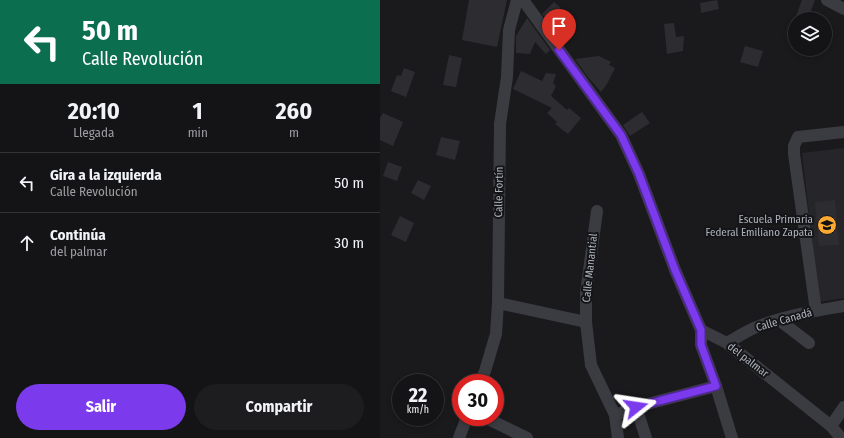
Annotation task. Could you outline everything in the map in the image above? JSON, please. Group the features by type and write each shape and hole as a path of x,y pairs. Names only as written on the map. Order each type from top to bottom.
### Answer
{"street":[{"name":"Calle Fortín","path":"484,374 496,334 498,303 500,124 507,77 509,30 517,0"},
{"path":"523,0 621,135 639,174 675,270 701,330 701,345 716,386 732,438"},
{"path":"827,0 844,9"},
{"path":"816,311 794,146 798,137 844,132"},
{"name":"Calle Manantial","path":"597,211 586,293 586,322 591,365 615,415 618,438"},
{"path":"498,303 586,322"},
{"name":"Calle Canadá","path":"727,343 754,328 779,320 844,306"},
{"path":"779,320 809,343"},
{"name":"del palmar","path":"701,330 727,343 831,426 841,438"},
{"path":"615,415 636,407 716,386"},
{"path":"636,407 646,438"},
{"path":"831,426 844,407"},
{"path":"459,438 464,426"},
{"path":"503,426 528,438"}],"shaded area":[{"name":"Escuela Primaria Federal Emiliano Zapata","path":"844,148 844,298 819,302 802,153"}],"building":[{"path":"469,0 507,0 497,47 462,40"},
{"path":"717,0 719,9 701,13 700,3"},
{"path":"802,0 815,0 811,12 798,12"},
{"path":"554,2 561,8 555,15 558,18 551,26 542,14"},
{"path":"527,18 550,50 546,54 535,42 530,54 516,53 516,36"},
{"path":"674,23 676,37 684,36 683,51 667,54 664,24"},
{"path":"745,46 763,51 758,67 740,62"},
{"path":"449,55 462,58 456,87 443,85"},
{"path":"599,56 611,62 609,65 615,68 601,92 575,59"},
{"path":"404,68 415,72 406,97 391,91 397,75 401,76"},
{"path":"521,71 542,81 546,73 556,74 553,83 556,86 551,96 567,110 569,108 581,118 568,134 555,124 557,122 547,113 552,108 513,89"},
{"path":"642,112 650,123 630,136 623,125"},
{"path":"383,113 403,122 393,146 380,140 380,118"},
{"path":"441,137 460,141 455,160 436,155"},
{"path":"388,162 402,167 397,181 383,176"},
{"path":"418,180 431,186 424,200 411,193"},
{"path":"835,200 839,245 819,246 815,202"},
{"path":"400,216 414,223 406,242 391,235"}],"place":[{"name":"Escuela Primaria Federal Emiliano Zapata","path":"827,225"}],"route":[{"path":"559,50 621,135 639,174 675,270 701,330 701,345 716,386 636,407"}]}
